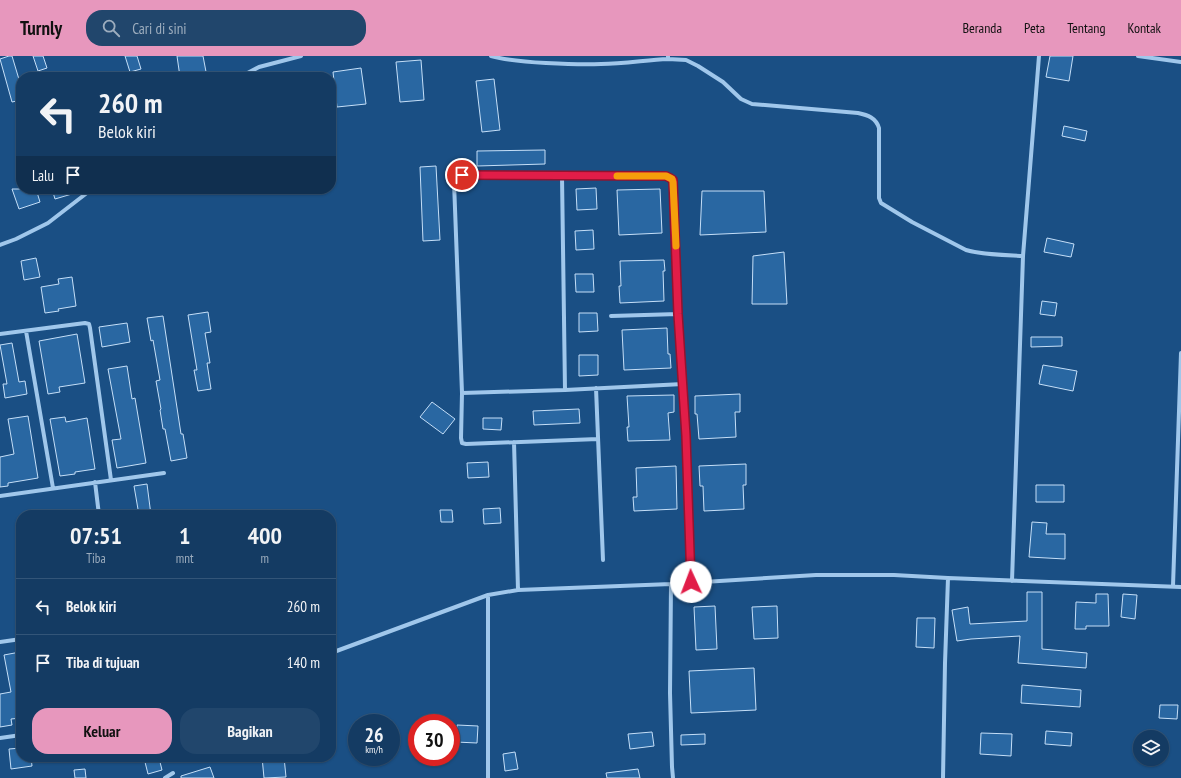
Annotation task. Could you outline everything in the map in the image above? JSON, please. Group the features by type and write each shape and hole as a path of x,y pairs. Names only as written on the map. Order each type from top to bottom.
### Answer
{"street":[{"path":"250,72 259,67 301,56"},
{"path":"491,56 529,62 575,64 600,64 668,57 686,60 698,66 723,82 741,99 752,104 858,113 871,117 878,123 879,128 879,198 881,203 912,222 966,250 981,253 1023,256"},
{"path":"1012,581 1023,256 1039,56"},
{"path":"1138,56 1181,62"},
{"path":"598,439 462,443 456,177 462,175 666,176 672,179 678,314 683,384 691,582"},
{"path":"562,176 565,390"},
{"path":"0,245 16,239 48,223 86,194"},
{"path":"611,316 678,314"},
{"path":"0,334 85,323 90,326 111,480"},
{"path":"26,331 53,488"},
{"path":"1172,586 1181,352"},
{"path":"462,393 683,384"},
{"path":"596,388 603,560"},
{"path":"514,442 518,590"},
{"path":"0,496 164,473"},
{"path":"96,482 99,510"},
{"path":"336,651 488,595 518,590 671,584 816,575 894,575 1181,587"},
{"path":"943,778 948,578"},
{"path":"671,584 670,693 673,778"},
{"path":"488,595 488,778"},
{"path":"0,642 16,640"},
{"path":"0,738 16,736"},
{"path":"165,778 173,773"}],"building":[{"path":"12,56 17,72 16,101 12,102 0,59"},
{"path":"33,56 43,56 47,68 38,71"},
{"path":"125,56 137,56 141,69 130,72"},
{"path":"177,56 203,56 206,72 179,72"},
{"path":"1050,56 1073,56 1069,81 1046,77"},
{"path":"421,60 424,100 400,102 396,62"},
{"path":"361,68 366,104 337,107 336,72 333,72"},
{"path":"494,79 500,130 482,132 476,81"},
{"path":"1064,126 1087,131 1085,141 1062,136"},
{"path":"545,150 545,164 477,166 477,151"},
{"path":"436,166 440,240 423,241 420,167"},
{"path":"596,188 597,209 577,210 576,189"},
{"path":"12,189 16,189 16,194 38,194 40,202 19,209"},
{"path":"660,189 662,233 619,235 617,190"},
{"path":"702,191 764,191 766,232 700,235"},
{"path":"54,194 72,194 55,199"},
{"path":"593,230 594,249 576,250 575,231"},
{"path":"1047,238 1074,244 1071,257 1044,252"},
{"path":"784,252 787,304 752,304 753,256"},
{"path":"36,258 40,277 24,280 21,261"},
{"path":"664,260 664,301 620,303 620,261"},
{"path":"575,274 593,274 594,292 576,292"},
{"path":"72,277 76,306 45,313 41,287 59,284 58,279"},
{"path":"1042,301 1057,303 1055,316 1040,314"},
{"path":"208,312 211,332 205,333 210,363 207,363 211,389 198,391 194,370 197,370 188,315"},
{"path":"579,313 597,313 598,331 579,332"},
{"path":"163,316 181,434 183,434 187,458 171,461 165,429 163,429 156,381 160,380 153,340 151,341 147,318"},
{"path":"127,323 130,342 102,347 99,327"},
{"path":"667,328 668,354 670,354 671,368 624,370 622,330"},
{"path":"77,334 85,383 59,387 60,392 48,394 39,341"},
{"path":"1031,337 1062,337 1062,346 1031,347"},
{"path":"12,343 19,382 25,381 27,394 5,398 3,384 7,384 0,345"},
{"path":"579,355 598,355 598,375 579,376"},
{"path":"1043,365 1077,371 1073,391 1039,384"},
{"path":"127,366 132,399 135,398 146,463 117,468 112,440 121,439 108,369"},
{"path":"740,394 740,412 735,412 736,437 699,439 697,414 695,414 695,396"},
{"path":"674,395 674,412 668,413 670,440 628,441 627,427 629,427 627,396"},
{"path":"432,402 455,419 443,434 420,417"},
{"path":"579,409 580,423 534,425 533,411"},
{"path":"28,416 38,478 8,483 8,486 0,487 0,457 14,454 8,419"},
{"path":"65,417 66,422 87,418 95,469 60,476 50,419"},
{"path":"483,418 502,418 501,430 483,429"},
{"path":"488,462 489,477 468,478 467,463"},
{"path":"746,464 746,485 743,485 744,509 704,511 703,486 700,486 699,466"},
{"path":"676,466 677,509 634,511 633,497 637,497 636,468"},
{"path":"147,484 150,510 138,510 134,486"},
{"path":"1036,485 1064,485 1064,502 1036,502"},
{"path":"500,508 501,523 484,524 483,509"},
{"path":"440,510 452,510 453,522 441,522"},
{"path":"1032,522 1047,523 1046,534 1065,534 1065,559 1029,557"},
{"path":"1027,592 1042,592 1042,649 1087,653 1086,668 1018,663 1020,636 957,641 952,610 968,607 970,624 1027,621"},
{"path":"1096,594 1108,594 1109,626 1086,626 1086,629 1075,629 1076,602 1096,603"},
{"path":"1123,594 1137,595 1135,619 1121,617"},
{"path":"715,606 717,649 696,650 694,607"},
{"path":"777,606 778,638 754,639 752,607"},
{"path":"917,618 935,618 934,648 916,647"},
{"path":"16,653 16,718 11,719 12,725 0,727 0,694 11,692 4,655"},
{"path":"754,668 756,710 691,713 689,671"},
{"path":"1022,685 1081,690 1080,707 1021,703"},
{"path":"1160,705 1178,705 1177,719 1159,718"},
{"path":"460,725 478,726 477,743 460,742"},
{"path":"1046,731 1072,733 1071,746 1045,744"},
{"path":"652,732 654,746 630,749 628,734"},
{"path":"981,733 1012,734 1011,756 980,754"},
{"path":"705,734 705,744 681,745 681,735"},
{"path":"16,748 16,762 32,762 32,766 11,769 9,749"},
{"path":"515,752 518,769 505,771 503,754"},
{"path":"145,762 160,762 162,770 148,774"},
{"path":"262,762 284,762 286,777 264,778"},
{"path":"210,767 214,778 181,778 181,776"},
{"path":"85,769 86,778 75,778 74,770"},
{"path":"638,769 640,778 607,778 606,773"}],"slow traffic":[{"path":"617,176 666,176 673,180 676,246"}],"route":[{"path":"462,175 666,176 673,180 678,314 686,436 691,582"}]}
